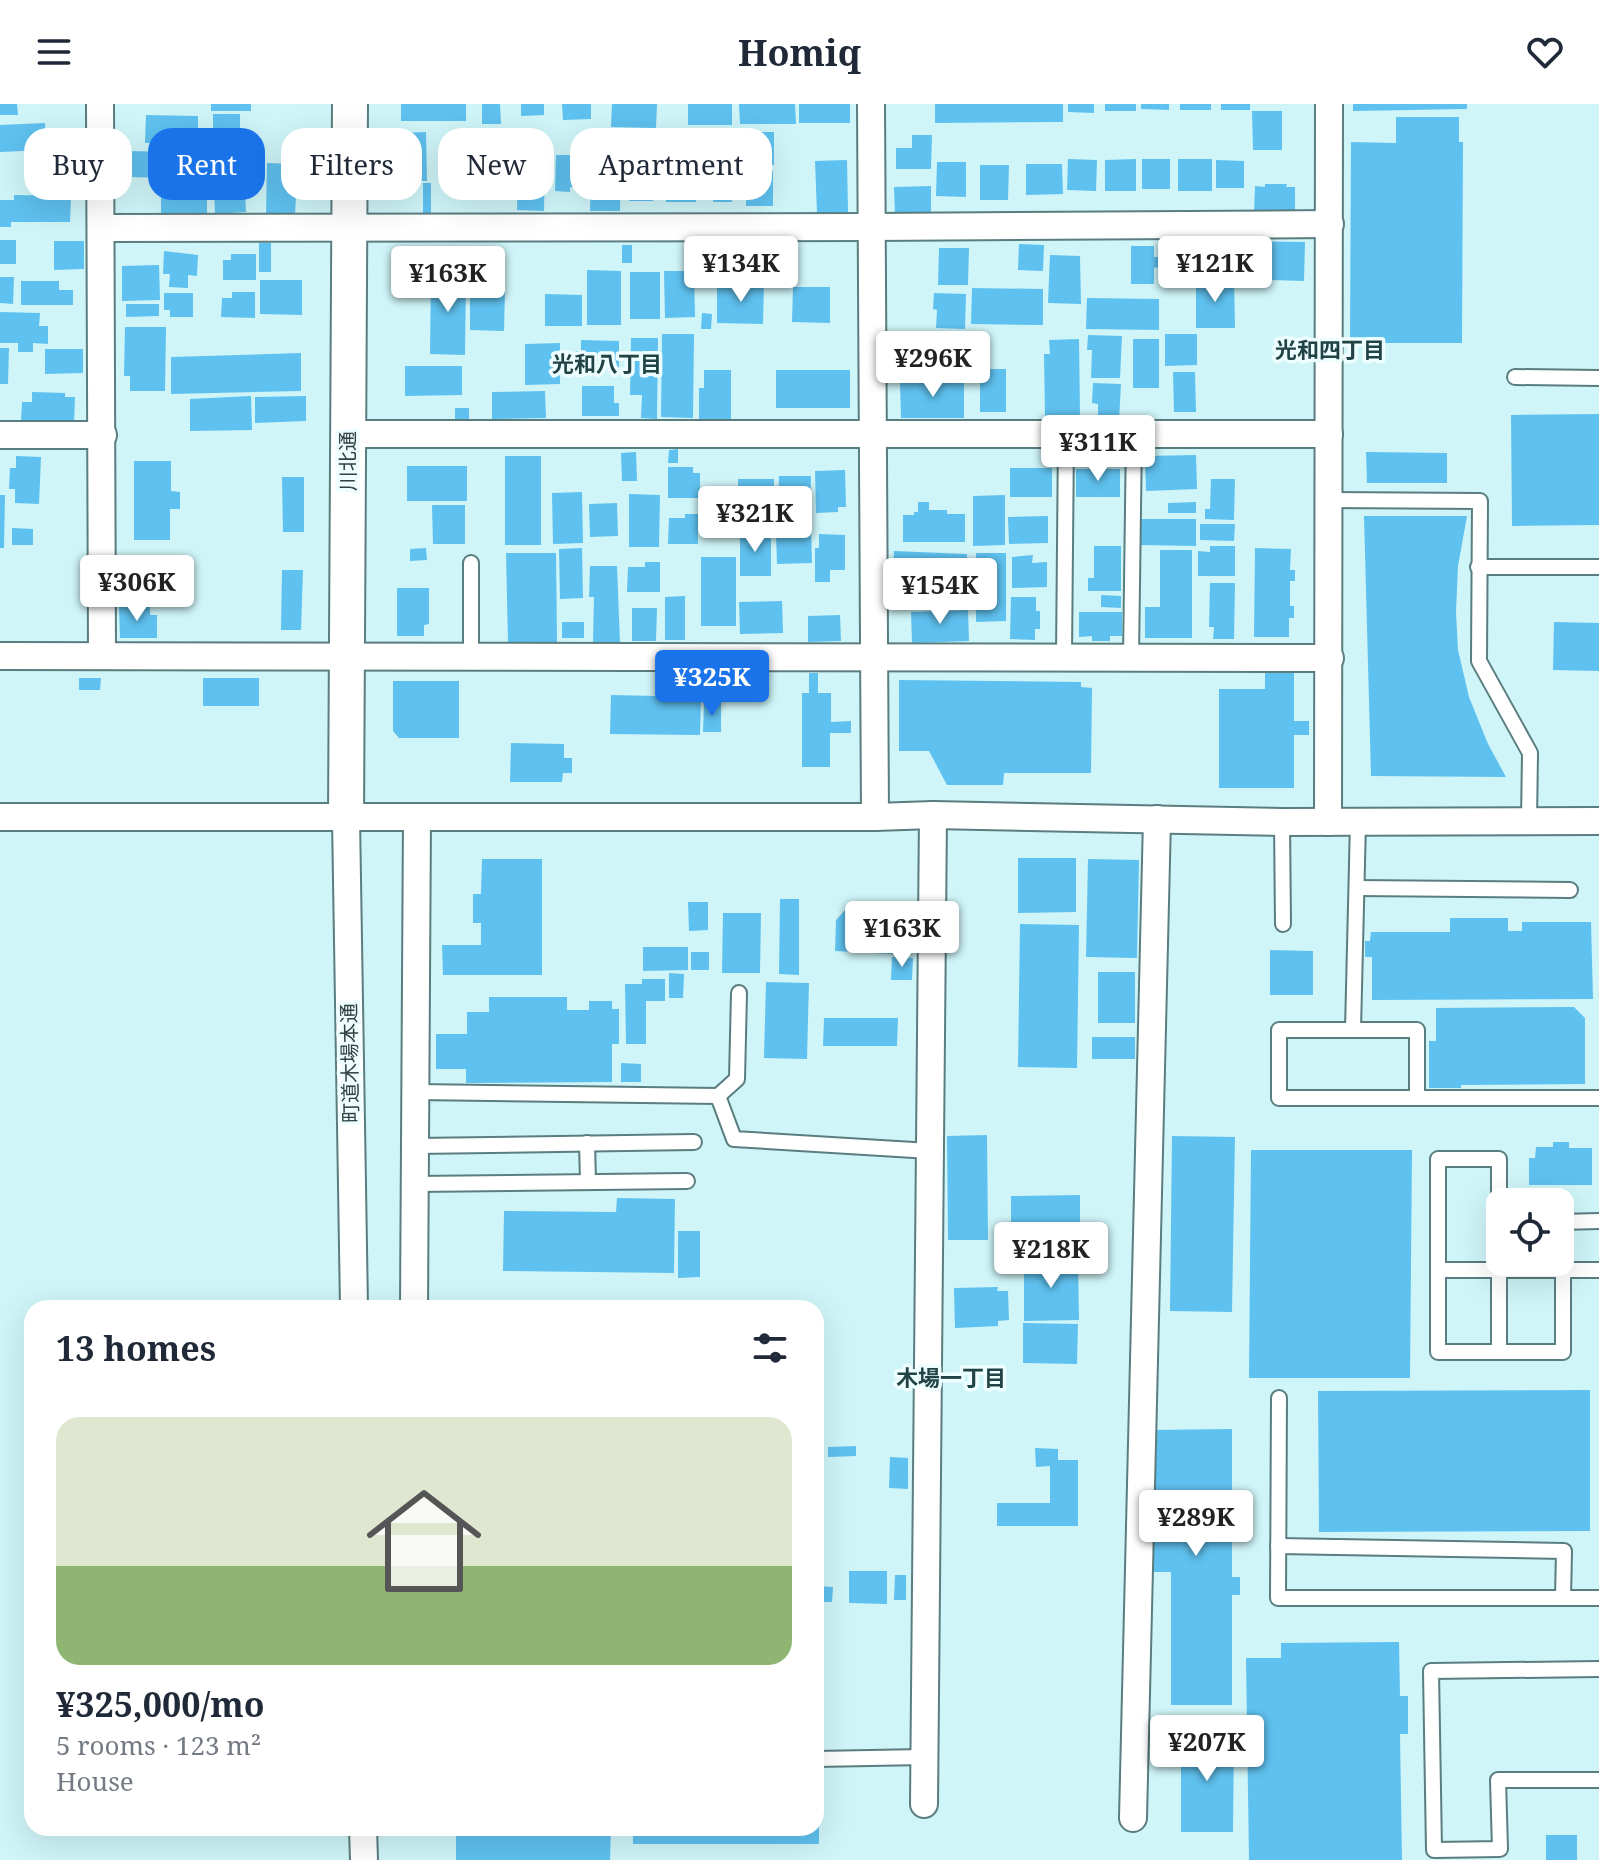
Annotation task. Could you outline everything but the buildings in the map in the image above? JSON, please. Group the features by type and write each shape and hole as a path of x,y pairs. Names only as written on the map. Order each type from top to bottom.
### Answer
{"street":[{"path":"100,104 102,655"},
{"name":"川北通","path":"346,818 350,104"},
{"path":"871,104 875,817"},
{"path":"1328,822 1329,104"},
{"path":"101,228 1330,224"},
{"path":"348,434 1329,434"},
{"path":"0,435 103,435"},
{"path":"0,656 1330,658"},
{"path":"0,817 933,815 1282,822 1599,821"},
{"path":"924,1804 933,815"},
{"name":"町道木場本通","path":"346,818 354,1300"},
{"path":"414,1300 417,818"},
{"path":"1133,1818 1157,819"},
{"path":"363,1836 364,1860"}],"lane":[{"path":"1515,377 1599,378"},
{"path":"1131,658 1134,434"},
{"path":"1064,657 1066,435"},
{"path":"1329,500 1480,501 1479,661 1530,753 1529,821"},
{"path":"471,563 471,656"},
{"path":"1478,567 1599,567"},
{"path":"1282,822 1283,924"},
{"path":"1353,1030 1358,822"},
{"path":"1357,888 1570,890"},
{"path":"415,1092 718,1096 737,1079 739,993"},
{"path":"1417,1098 1417,1030 1279,1030 1279,1098 1417,1098 1599,1098"},
{"path":"718,1096 734,1139 930,1151"},
{"path":"415,1146 694,1142"},
{"path":"587,1143 588,1182"},
{"path":"1499,1188 1499,1159 1438,1159 1438,1352 1563,1352 1563,1276"},
{"path":"415,1184 687,1181"},
{"path":"1574,1222 1599,1221"},
{"path":"1438,1270 1486,1270"},
{"path":"1574,1270 1599,1270"},
{"path":"1499,1276 1499,1352"},
{"path":"1279,1398 1278,1598 1599,1598"},
{"path":"1278,1546 1564,1551 1563,1598"},
{"path":"1599,1669 1431,1671 1434,1850 1500,1849 1498,1780 1599,1780"},
{"path":"824,1759 924,1757"}],"district":[{"name":"光和四丁目","path":"1330,350"},
{"name":"光和八丁目","path":"607,364"},
{"name":"木場一丁目","path":"951,1378"}]}
